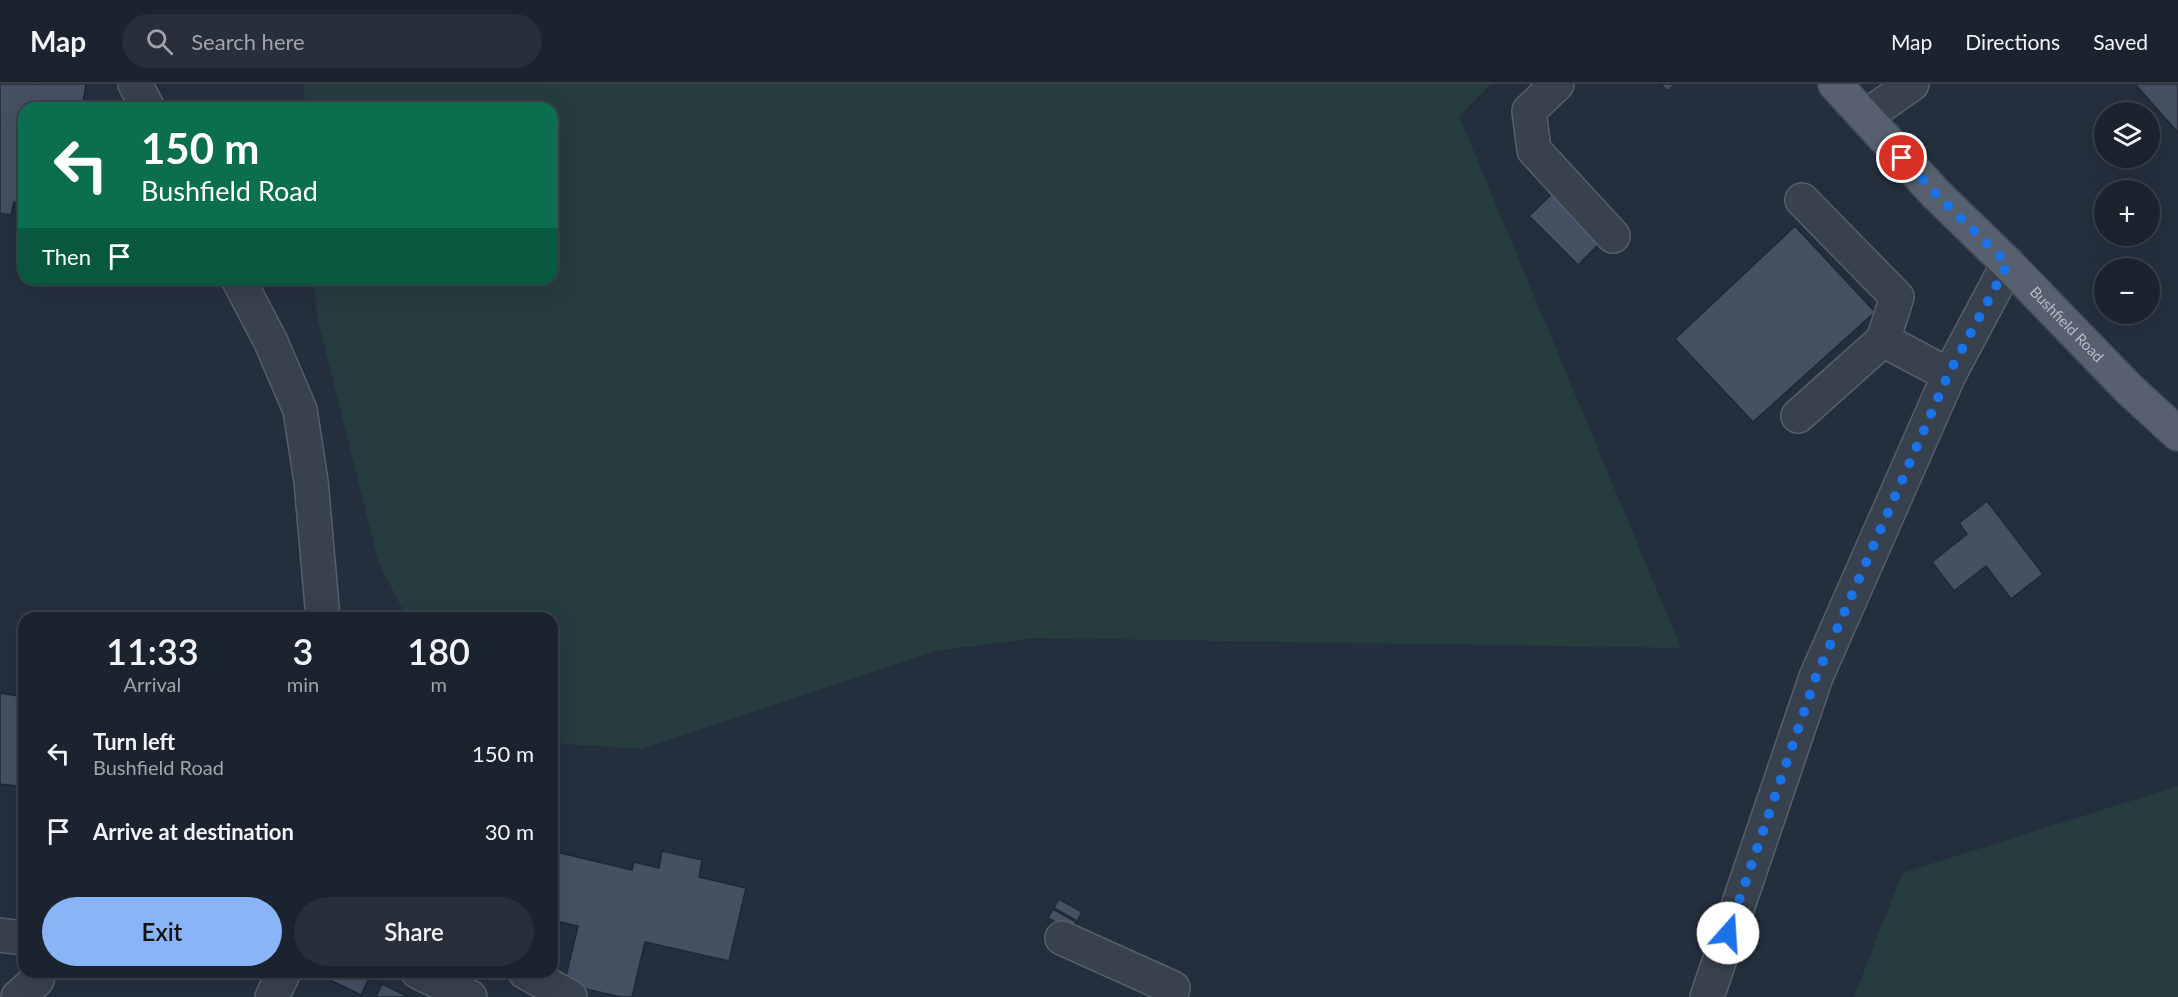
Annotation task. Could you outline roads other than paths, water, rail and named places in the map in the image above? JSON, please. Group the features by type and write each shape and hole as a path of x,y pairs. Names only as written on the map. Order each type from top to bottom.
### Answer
{"main road":[{"name":"Bushfield Road","path":"1835,84 1936,194 2008,264 2129,389 2178,434"}],"street":[{"path":"135,84 145,102"},
{"path":"1557,84 1529,111 1534,150 1613,236"},
{"path":"1865,117 1912,84"},
{"path":"1798,416 1883,340 1897,297 1802,200"},
{"path":"1707,997 1816,677 1948,375 2008,264"},
{"path":"241,285 271,342 300,410 311,481 322,612"},
{"path":"1883,340 1948,375"},
{"path":"0,935 18,937"},
{"path":"1062,938 1173,988 1170,997"},
{"path":"18,997 38,978"},
{"path":"272,997 281,978"},
{"path":"430,978 470,997"},
{"path":"536,978 570,997"}]}
